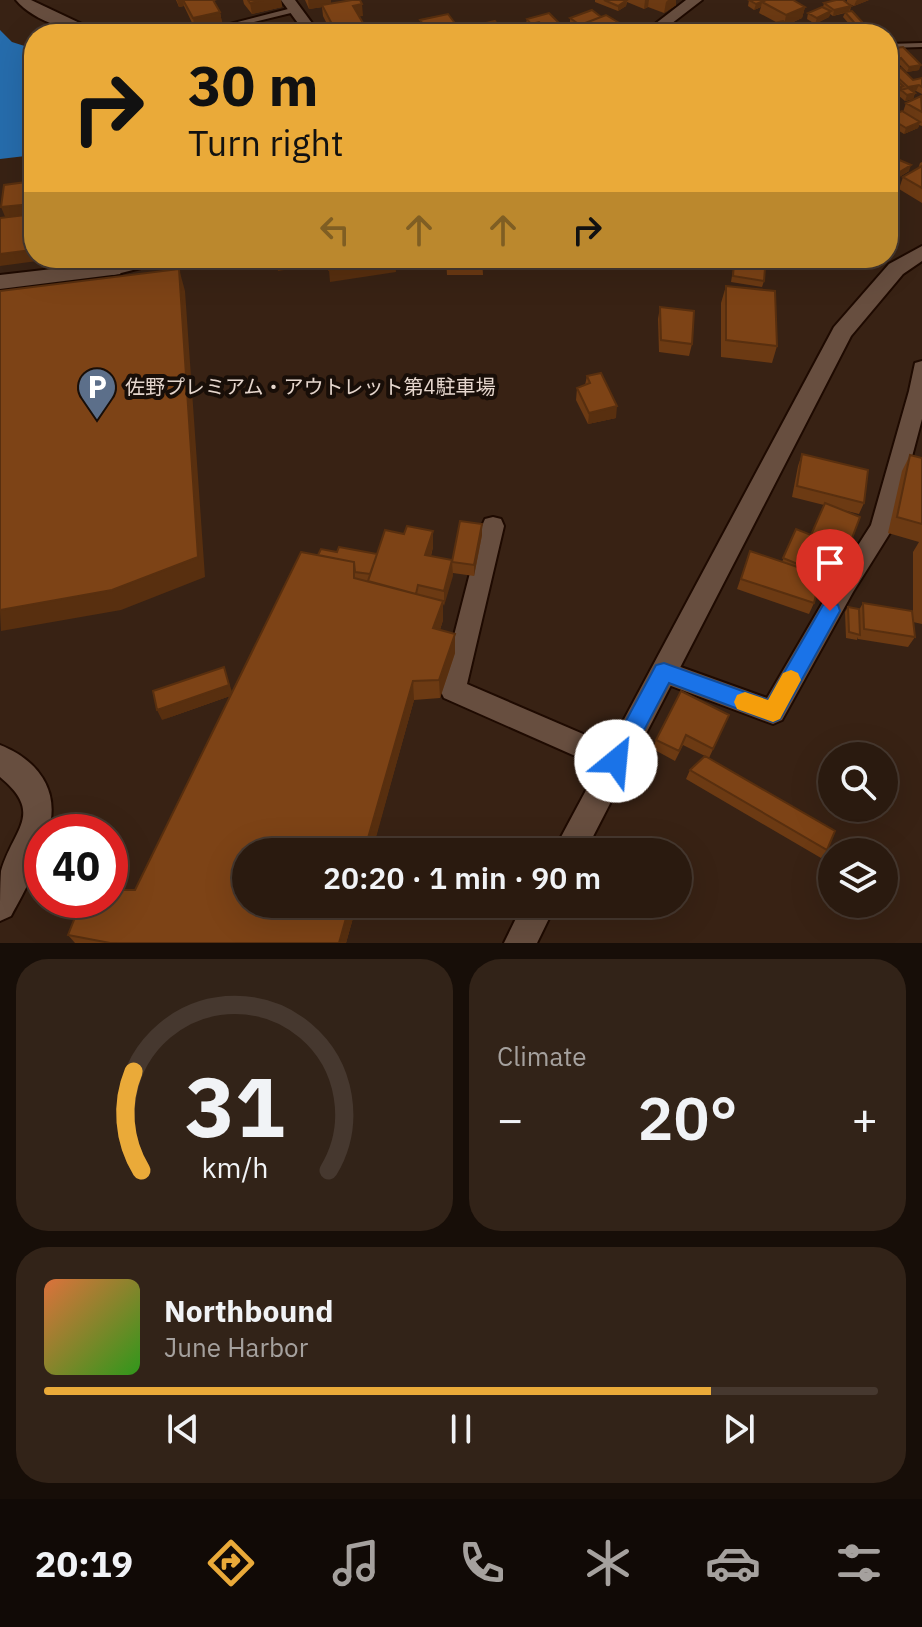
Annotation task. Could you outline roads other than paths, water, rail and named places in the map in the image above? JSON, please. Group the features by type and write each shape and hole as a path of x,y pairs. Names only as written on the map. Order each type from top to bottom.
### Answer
{"street":[{"path":"23,0 32,8 71,24"},
{"path":"663,24 695,0"},
{"path":"292,5 306,24"},
{"path":"898,268 922,252"},
{"path":"0,282 85,268"},
{"path":"575,838 842,332 898,268"},
{"path":"664,672 773,712 845,585 882,528 919,391 922,368"},
{"path":"493,526 453,690 616,761"},
{"path":"0,759 26,781 38,800 35,825 0,905"},
{"path":"520,943 533,918"}],"lane":[{"path":"228,24 292,5"},
{"path":"898,46 922,45"}],"water":[{"path":"0,30 12,42 24,46 24,156 0,159"}],"place":[{"name":"佐野プレミアム・アウトレット第4駐車場","path":"97,421"}]}
